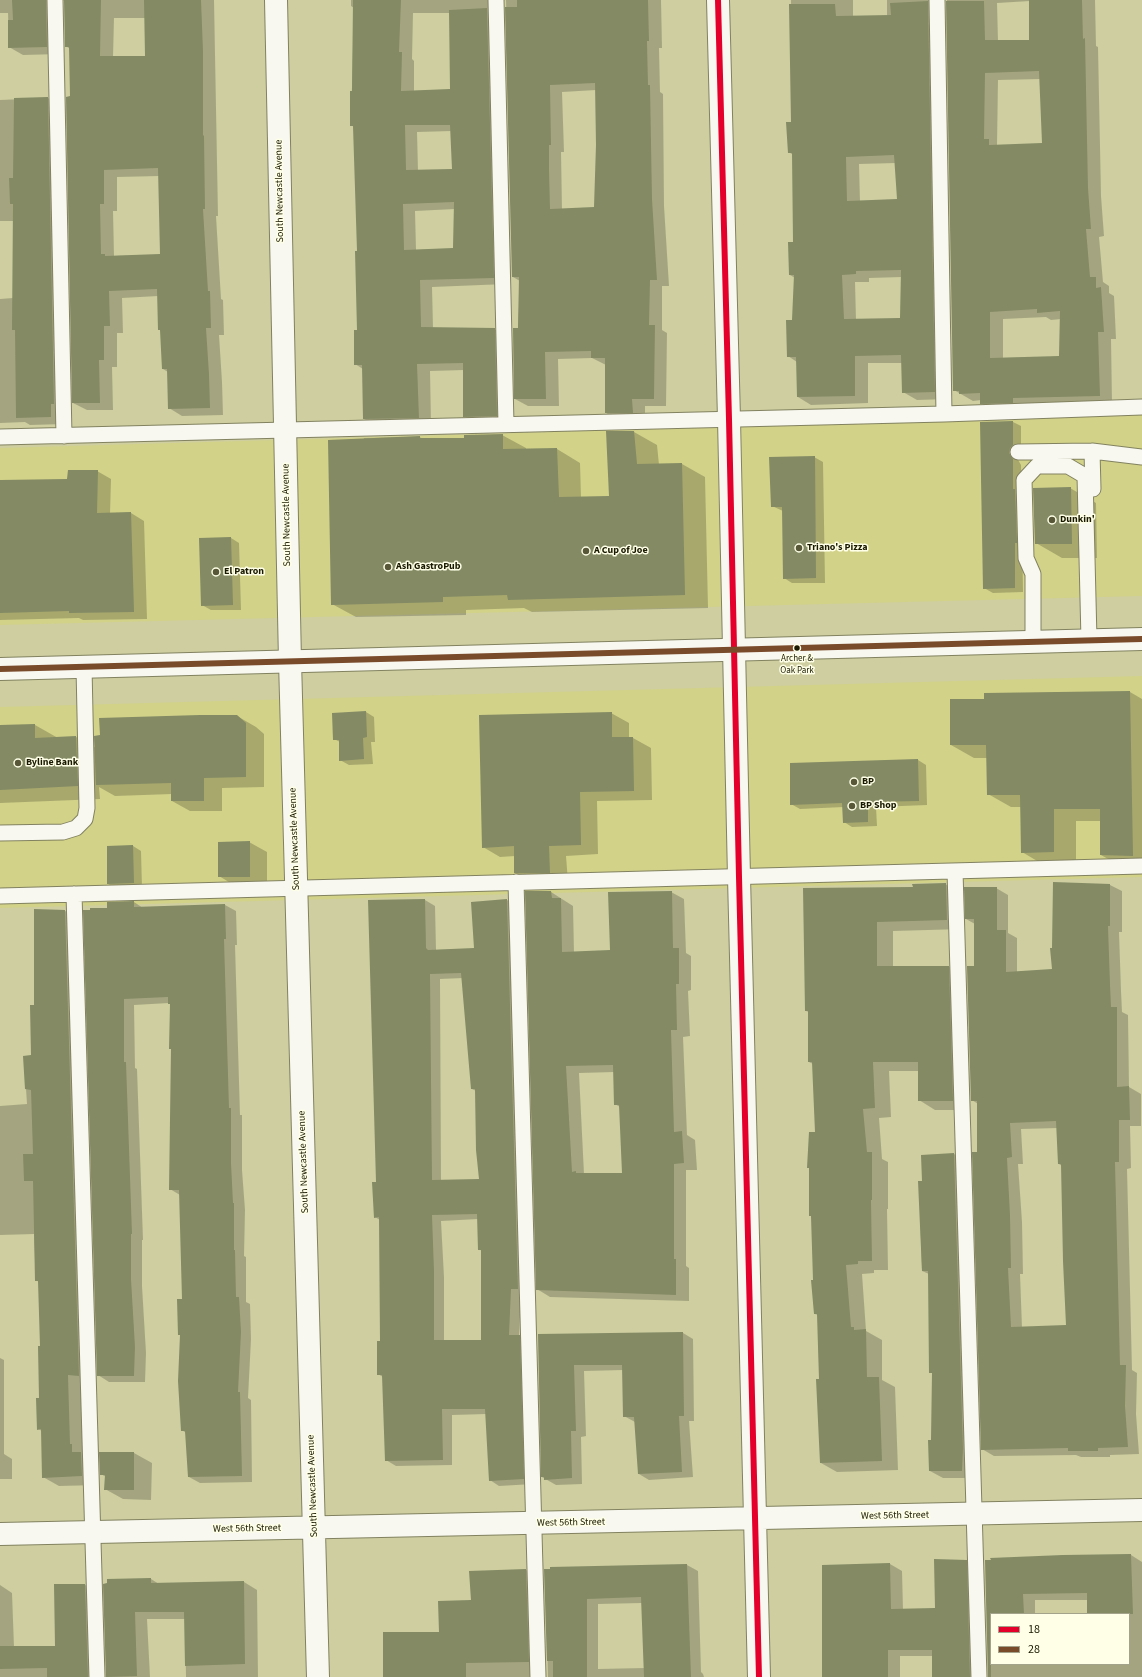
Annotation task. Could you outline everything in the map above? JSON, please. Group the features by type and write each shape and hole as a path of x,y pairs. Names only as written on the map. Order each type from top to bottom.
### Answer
{"street":[{"name":"South Newcastle Avenue","path":"276,0 290,661 318,1677"},
{"path":"718,0 759,1677"},
{"path":"0,669 1142,638"},
{"name":"West 56th Street","path":"0,1534 533,1524 1142,1510"}],"lane":[{"path":"55,0 64,436"},
{"path":"496,0 506,424"},
{"path":"937,0 944,414"},
{"path":"0,437 944,414 1142,407"},
{"path":"1018,452 1092,451 1142,457"},
{"path":"1087,561 1095,550 1092,451"},
{"path":"1034,642 1033,574 1026,558 1024,480 1037,466 1068,466 1085,476 1089,640"},
{"path":"0,834 63,832 76,828 84,819 87,808 84,667"},
{"path":"0,896 1142,866"},
{"path":"956,871 979,1677"},
{"path":"516,882 538,1677"},
{"path":"74,894 97,1677"}],"shaded area":[{"path":"1142,415 1142,596 0,625 0,448"},
{"path":"1142,676 1142,877 0,908 0,707"}],"building":[{"path":"12,0 46,0 47,47 8,48 8,20 13,20"},
{"path":"64,0 101,0 100,56 145,56 144,0 201,0 205,209 203,209 208,291 210,291 211,328 206,328 210,408 168,409 167,369 162,369 160,330 158,330 157,289 109,291 110,326 104,326 104,360 99,360 100,403 72,403 66,97 70,96 69,47 65,47","holes":["158,168 160,254 105,256 105,254 101,254 100,204 104,204 104,170"]},
{"path":"353,0 401,0 399,52 402,52 401,91 450,89 449,10 487,8 494,278 420,280 421,327 495,328 497,416 463,417 463,363 417,364 419,418 363,419 362,365 354,365 354,330 357,330 355,251 357,251 353,126 350,126 350,91 352,91","holes":["405,125 450,125 452,169 406,170","454,202 453,248 404,250 403,204"]},
{"path":"517,0 648,0 648,85 650,85 652,199 657,280 650,280 649,325 655,325 654,399 632,399 633,413 605,413 605,358 591,358 591,351 545,352 546,399 514,399 513,328 518,328 519,277 512,277 505,7 517,7","holes":["595,83 596,145 594,207 550,209 550,85"]},
{"path":"1029,0 1082,0 1083,39 1085,38 1088,188 1091,229 1086,229 1090,277 1096,277 1096,288 1101,287 1104,332 1098,332 1100,396 1013,398 1013,403 980,404 980,393 959,394 959,391 953,391 946,1 984,1 985,40 1029,40","holes":["1039,71 1042,143 989,145 989,139 984,139 985,73","1037,309 1037,313 1060,311 1059,356 990,358 990,312"]},
{"path":"928,1 935,392 902,393 901,355 855,356 855,396 797,397 796,357 787,357 786,320 792,320 794,275 789,275 788,242 793,242 792,153 788,153 786,122 791,122 789,4 835,4 836,16 891,15 890,3","holes":["894,155 897,199 847,201 846,157","901,270 900,318 844,319 842,275 856,274 856,271"]},
{"path":"48,97 54,404 51,404 51,417 16,418 15,330 12,330 13,204 10,204 9,178 13,178 14,98"},
{"path":"1013,421 1013,445 1010,448 1009,453 1013,459 1013,489 1015,489 1017,543 1015,543 1015,588 983,589 980,422"},
{"path":"606,431 634,431 637,464 682,463 685,595 508,600 507,595 443,597 443,602 331,605 328,440 420,436 420,438 464,438 464,435 503,434 503,449 557,448 559,497 609,496"},
{"name":"Triano's Pizza","path":"815,456 816,578 783,579 782,507 771,507 769,457"},
{"path":"68,470 98,470 97,513 131,512 134,612 69,613 69,611 0,613 0,480 67,479"},
{"name":"Dunkin'","path":"1071,487 1072,544 1035,544 1033,488"},
{"name":"El Patron","path":"231,537 233,605 201,606 199,538"},
{"path":"1130,691 1133,856 1100,855 1100,809 1054,809 1054,852 1021,853 1020,795 987,795 986,745 950,745 950,699 984,699 984,693"},
{"path":"366,711 367,737 363,738 364,759 339,761 339,740 333,740 332,713"},
{"path":"612,712 612,737 633,737 634,791 580,792 581,845 549,846 550,873 514,873 514,846 482,848 479,715"},
{"path":"237,715 246,723 246,777 204,778 204,801 171,801 171,783 96,785 94,736 100,735 99,718"},
{"path":"35,724 35,738 76,736 78,786 0,790 0,725"},
{"name":"BP","path":"918,759 919,801 868,802 868,822 843,823 842,803 790,805 790,763"},
{"path":"250,841 250,877 218,877 218,842"},
{"path":"133,845 134,883 107,884 107,846"},
{"path":"1053,882 1110,884 1110,926 1108,926 1110,984 1111,1007 1117,1007 1117,1087 1129,1086 1130,1120 1119,1120 1119,1162 1115,1162 1120,1365 1126,1365 1125,1406 1128,1447 1098,1448 1098,1451 1068,1451 1068,1448 981,1450 972,1152 977,1152 977,1101 971,1101 967,966 974,966 974,919 965,919 964,887 997,887 997,930 1006,930 1006,972 1052,969 1050,948 1052,948","holes":["1056,1121 1058,1164 1061,1164 1066,1325 1011,1327 1008,1268 1011,1268 1010,1215 1007,1158 1012,1157 1010,1123"]},
{"path":"946,883 947,920 877,922 877,966 949,966 953,1101 918,1101 918,1062 873,1062 875,1108 863,1109 867,1152 872,1152 872,1261 858,1261 858,1264 846,1265 851,1327 854,1327 854,1330 866,1329 867,1377 879,1377 882,1461 820,1463 816,1379 819,1379 817,1314 814,1314 811,1280 813,1280 811,1216 809,1216 809,1168 807,1168 809,1132 815,1132 812,1062 808,1062 808,1011 805,1011 803,888 913,887 912,884"},
{"path":"525,891 551,891 552,898 561,898 562,952 610,950 608,892 672,891 673,948 679,948 679,984 676,984 677,1030 671,1030 674,1132 682,1131 684,1163 674,1164 674,1259 676,1259 676,1295 536,1290","holes":["613,1065 614,1105 619,1105 622,1173 572,1172 566,1066"]},
{"path":"425,899 426,948 428,950 474,948 471,902 507,899 518,1289 511,1289 509,1335 520,1335 524,1479 489,1481 485,1409 442,1409 443,1460 385,1461 382,1375 377,1375 377,1341 380,1341 379,1217 374,1218 372,1182 376,1182 368,900","holes":["461,973 471,1089 475,1089 476,1150 479,1179 432,1180 430,974","477,1214 478,1250 481,1250 481,1340 434,1340 432,1215"]},
{"path":"134,901 134,907 225,904 226,939 224,939 229,1108 231,1108 234,1250 236,1297 239,1297 241,1332 238,1392 240,1392 242,1476 188,1477 185,1431 181,1431 178,1381 180,1335 178,1335 177,1299 182,1299 179,1190 169,1190 171,1049 169,1049 170,1004 168,1004 168,997 124,999 124,1062 126,1062 132,1234 131,1279 135,1347 134,1376 97,1376 83,910 90,910 90,908 107,908 107,902"},
{"path":"34,909 65,910 79,1376 68,1375 70,1444 72,1444 72,1452 81,1452 82,1476 42,1478 41,1429 37,1430 36,1398 39,1398 38,1346 40,1346 38,1281 35,1281 33,1181 24,1181 23,1154 33,1154 31,1090 25,1089 23,1056 31,1055 30,1005 34,1005"},
{"path":"954,1153 963,1449 962,1471 929,1471 928,1440 931,1440 932,1373 929,1373 928,1271 922,1271 918,1181 922,1181 921,1155"},
{"path":"683,1332 684,1416 679,1416 682,1472 638,1474 634,1417 623,1417 622,1365 574,1365 576,1431 571,1431 572,1478 544,1480 544,1477 541,1477 538,1334"},
{"path":"99,1452 134,1452 134,1490 104,1490 105,1475 100,1475"},
{"path":"1131,1554 1133,1614 1087,1613 1087,1593 1023,1594 1024,1613 990,1613 991,1677 988,1677 985,1560 991,1560 990,1558"},
{"path":"934,1559 967,1560 970,1677 932,1677 932,1650 888,1650 888,1677 822,1677 822,1565 890,1563 891,1609 935,1608"},
{"path":"687,1564 691,1677 644,1677 641,1597 587,1599 587,1677 553,1677 553,1661 547,1661 544,1569 550,1569 550,1567"},
{"path":"526,1569 529,1662 466,1663 466,1677 383,1677 383,1632 439,1632 438,1601 471,1600 469,1571"},
{"path":"151,1578 151,1583 244,1581 245,1664 185,1666 184,1612 135,1612 137,1676 106,1677 103,1584 107,1583 107,1579"},
{"path":"54,1584 85,1584 88,1677 47,1677 47,1668 0,1669 0,1646 55,1646"}],"transit line":[{"name":"18","path":"718,0 759,1677"},
{"name":"28","path":"0,669 1142,639"}],"place":[{"name":"Dunkin'","path":"1052,520"},
{"name":"Triano's Pizza","path":"799,548"},
{"name":"A Cup of Joe","path":"586,551"},
{"name":"Ash GastroPub","path":"388,567"},
{"name":"El Patron","path":"216,572"},
{"name":"Archer & Oak Park","path":"797,648"},
{"name":"Byline Bank","path":"18,763"},
{"name":"BP","path":"854,782"},
{"name":"BP Shop","path":"852,806"}]}
